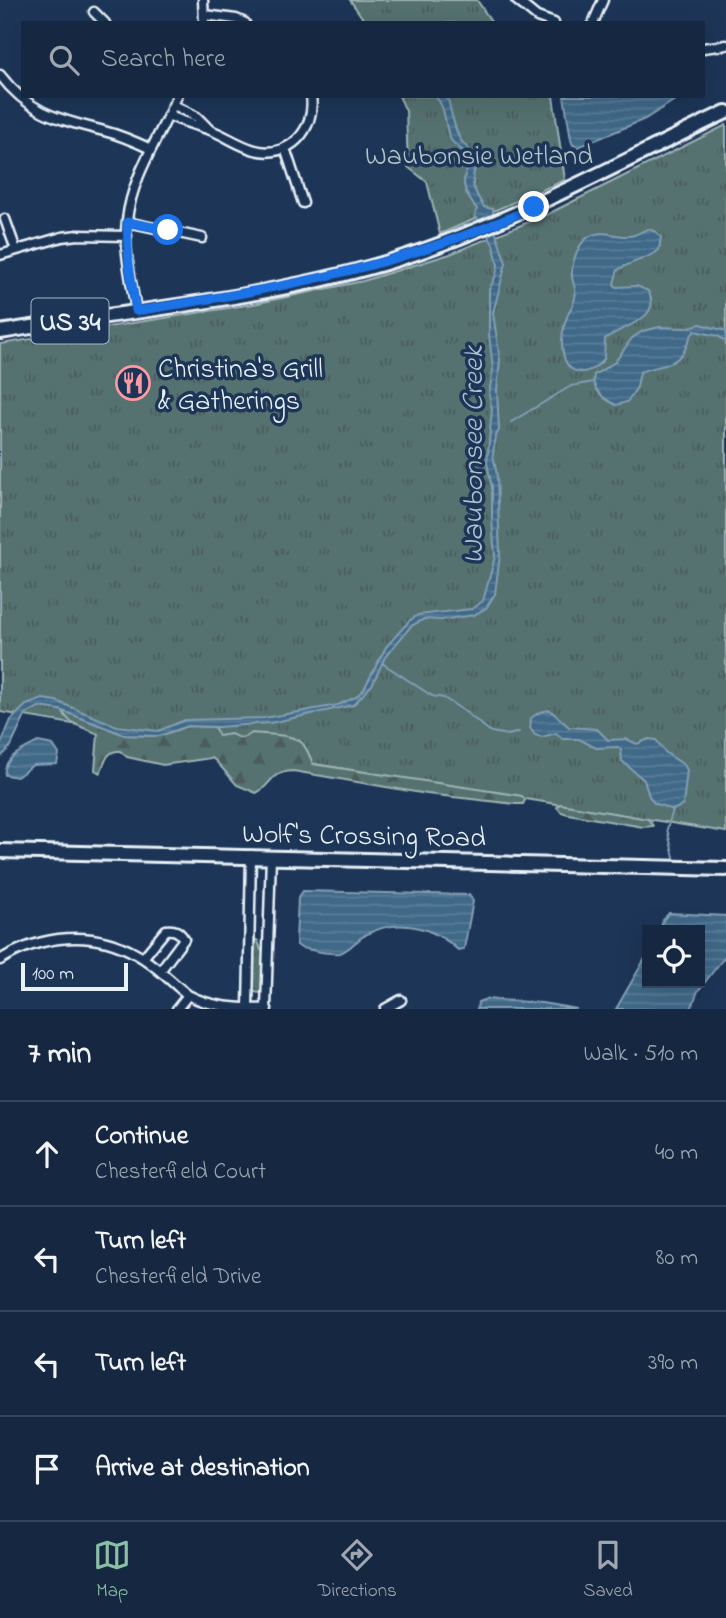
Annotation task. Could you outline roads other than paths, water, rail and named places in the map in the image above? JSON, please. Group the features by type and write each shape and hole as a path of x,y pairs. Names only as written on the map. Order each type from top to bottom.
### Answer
{"main road":[{"name":"US 34","path":"0,332 322,279 383,264 507,219 726,112"},
{"name":"Wolf's Crossing Road","path":"0,850 726,869"}],"street":[{"path":"203,0 205,19 240,21"},
{"path":"516,0 537,17 548,21"},
{"path":"594,21 603,0"},
{"path":"94,12 102,21"},
{"path":"705,48 726,45"},
{"path":"1,80 31,107 44,114 65,122 107,131 151,149"},
{"path":"168,116 252,149 268,152 285,148 301,136 308,126 311,98"},
{"path":"136,311 127,222 137,180 176,100 209,130"},
{"path":"285,148 303,202"},
{"path":"5,219 16,250"},
{"path":"127,222 202,238"},
{"path":"0,255 78,235 127,236"},
{"path":"248,1009 251,855"},
{"path":"2,955 45,940 70,937 106,942 143,958 188,995 208,1004 266,1009 271,856"},
{"path":"143,958 166,930 174,929 180,932 184,939 160,971"},
{"path":"177,1009 188,995"},
{"path":"385,1009 401,1000"}],"water":[{"path":"436,98 448,99 458,134 475,158 477,163 473,186 484,207 493,209 494,227 506,263 493,313 500,360 497,390 499,430 493,454 497,476 500,554 495,594 486,608 474,615 441,620 424,619 411,626 385,657 372,685 353,705 270,723 188,726 159,736 125,735 60,710 39,707 26,714 11,746 0,758 0,746 11,720 26,705 43,699 56,701 117,726 158,731 185,720 264,718 338,705 356,697 364,689 386,647 409,621 418,615 472,609 483,601 495,557 492,487 487,463 492,409 489,394 493,370 489,334 489,290 498,265 494,246 475,216 477,209 465,187 465,176 471,164 470,156 451,140"},
{"path":"564,98 675,100 645,119 579,147 573,145"},
{"path":"649,229 661,237 659,250 618,270 614,283 616,287 637,286 648,291 650,309 638,321 605,339 604,359 597,366 585,372 574,371 565,360 562,337 575,298 572,272 578,250 583,241 592,235 603,233 632,236"},
{"path":"700,324 726,331 726,342 718,336 695,331 677,359 667,365 640,372 637,387 627,402 616,405 596,389 594,375 615,362 632,338 643,331 660,327 686,328"},
{"path":"550,710 569,727 597,729 608,740 626,739 637,744 649,739 656,740 666,753 687,770 683,805 673,810 654,803 644,780 622,761 618,747 596,748 579,739 563,739 556,733 542,737 535,735 530,728 531,718"},
{"path":"38,742 53,745 59,754 57,764 33,765 17,777 5,775 10,759"},
{"path":"303,891 469,895 473,901 464,949 458,950 427,930 404,926 391,926 367,934 340,953 301,948 296,940 298,898"},
{"path":"669,913 726,916 726,955 705,982 705,925 662,925"},
{"path":"642,964 642,988 700,988 691,1009 616,1009"},
{"path":"486,999 542,1003 577,1009 477,1009 478,1002"}],"waterway":[{"path":"511,422 571,386 593,382"},
{"path":"382,663 432,696 444,698 491,732 508,735 519,732"},
{"path":"673,810 667,829 675,861"}],"place":[{"name":"Christina's Grill & Gatherings","path":"133,383"}],"park label":[{"name":"Waubonsie Wetland","path":"479,154"}],"water label":[{"name":"Waubonsee Creek","path":"472,455"}]}
